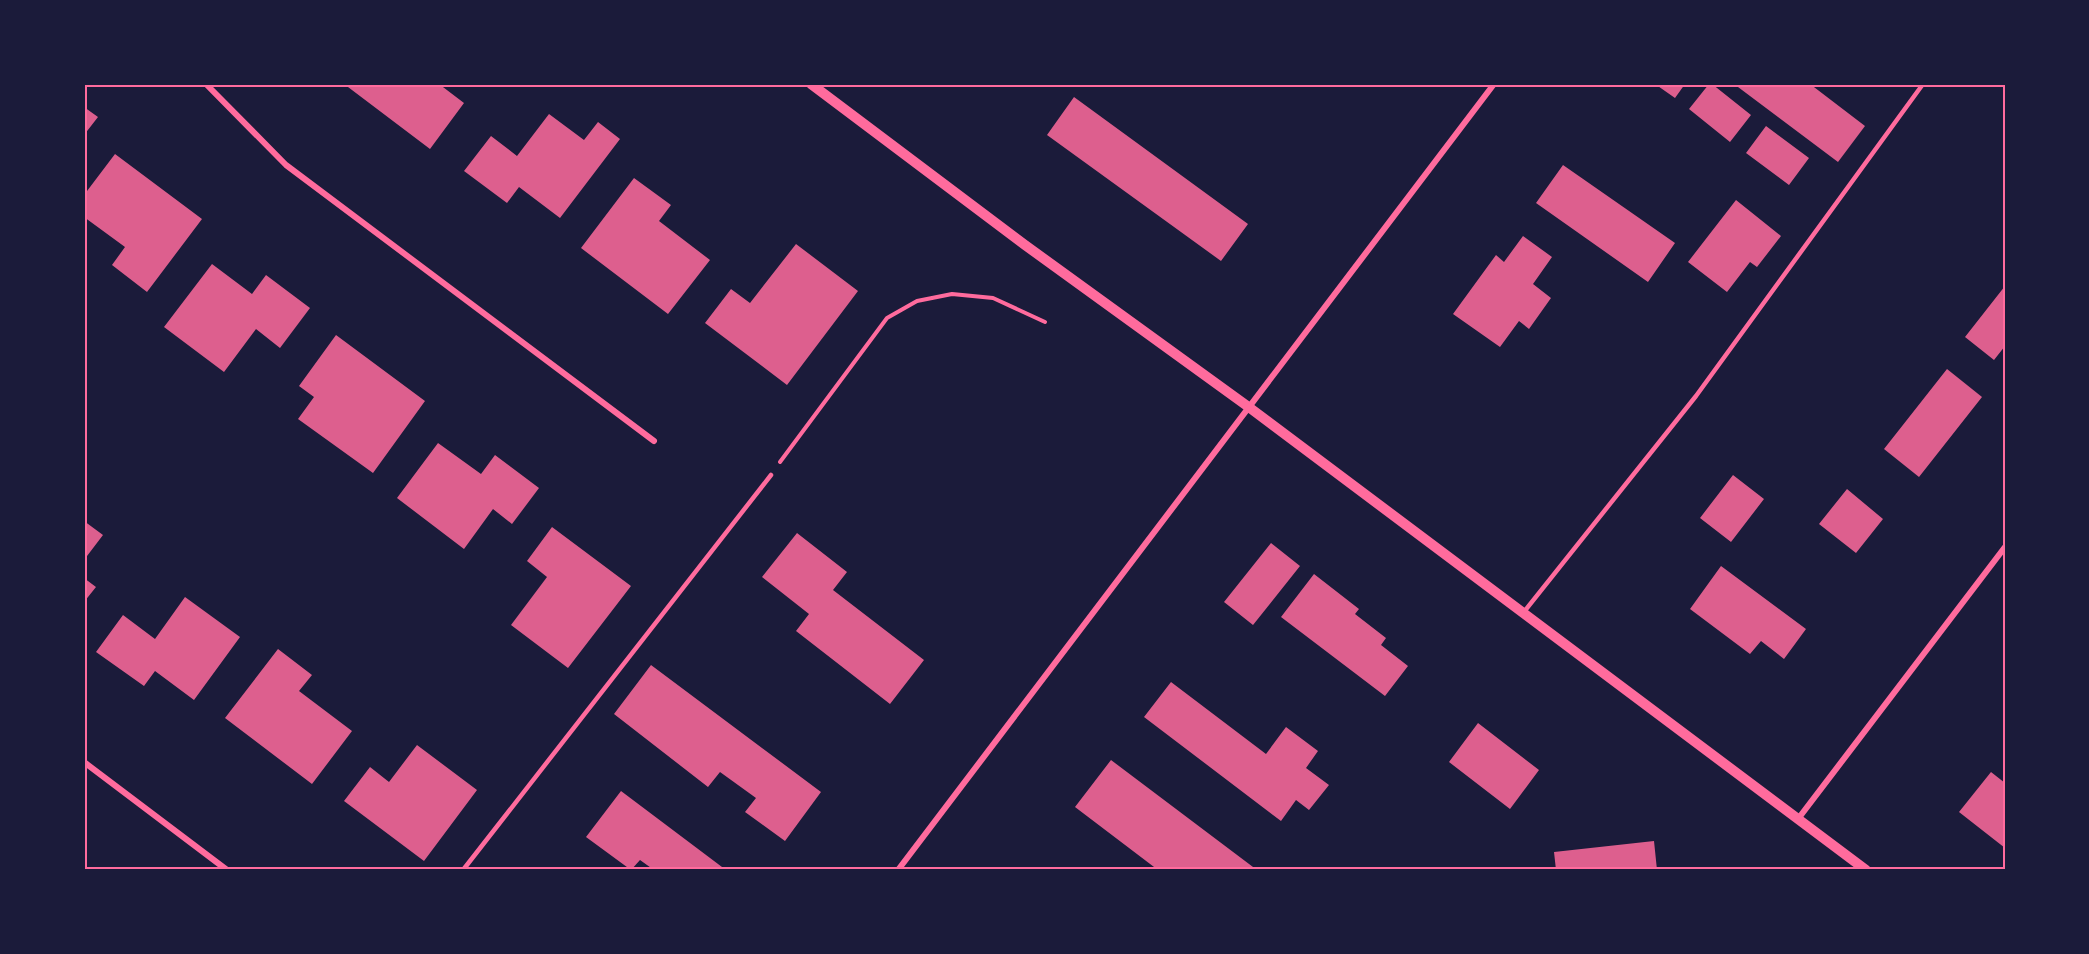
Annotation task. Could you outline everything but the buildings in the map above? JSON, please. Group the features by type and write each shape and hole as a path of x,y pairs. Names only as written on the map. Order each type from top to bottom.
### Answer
{"street":[{"path":"206,84 286,165 654,441"},
{"path":"811,84 1025,245 1250,408 1866,870"},
{"path":"898,870 1494,84"},
{"path":"1798,819 2005,547"},
{"path":"84,762 227,870"}],"lane":[{"path":"1522,613 1696,396 1923,84"},
{"path":"463,870 771,475"}],"path":[{"path":"771,475 887,318 917,301 952,294 993,298 1046,322"}]}
